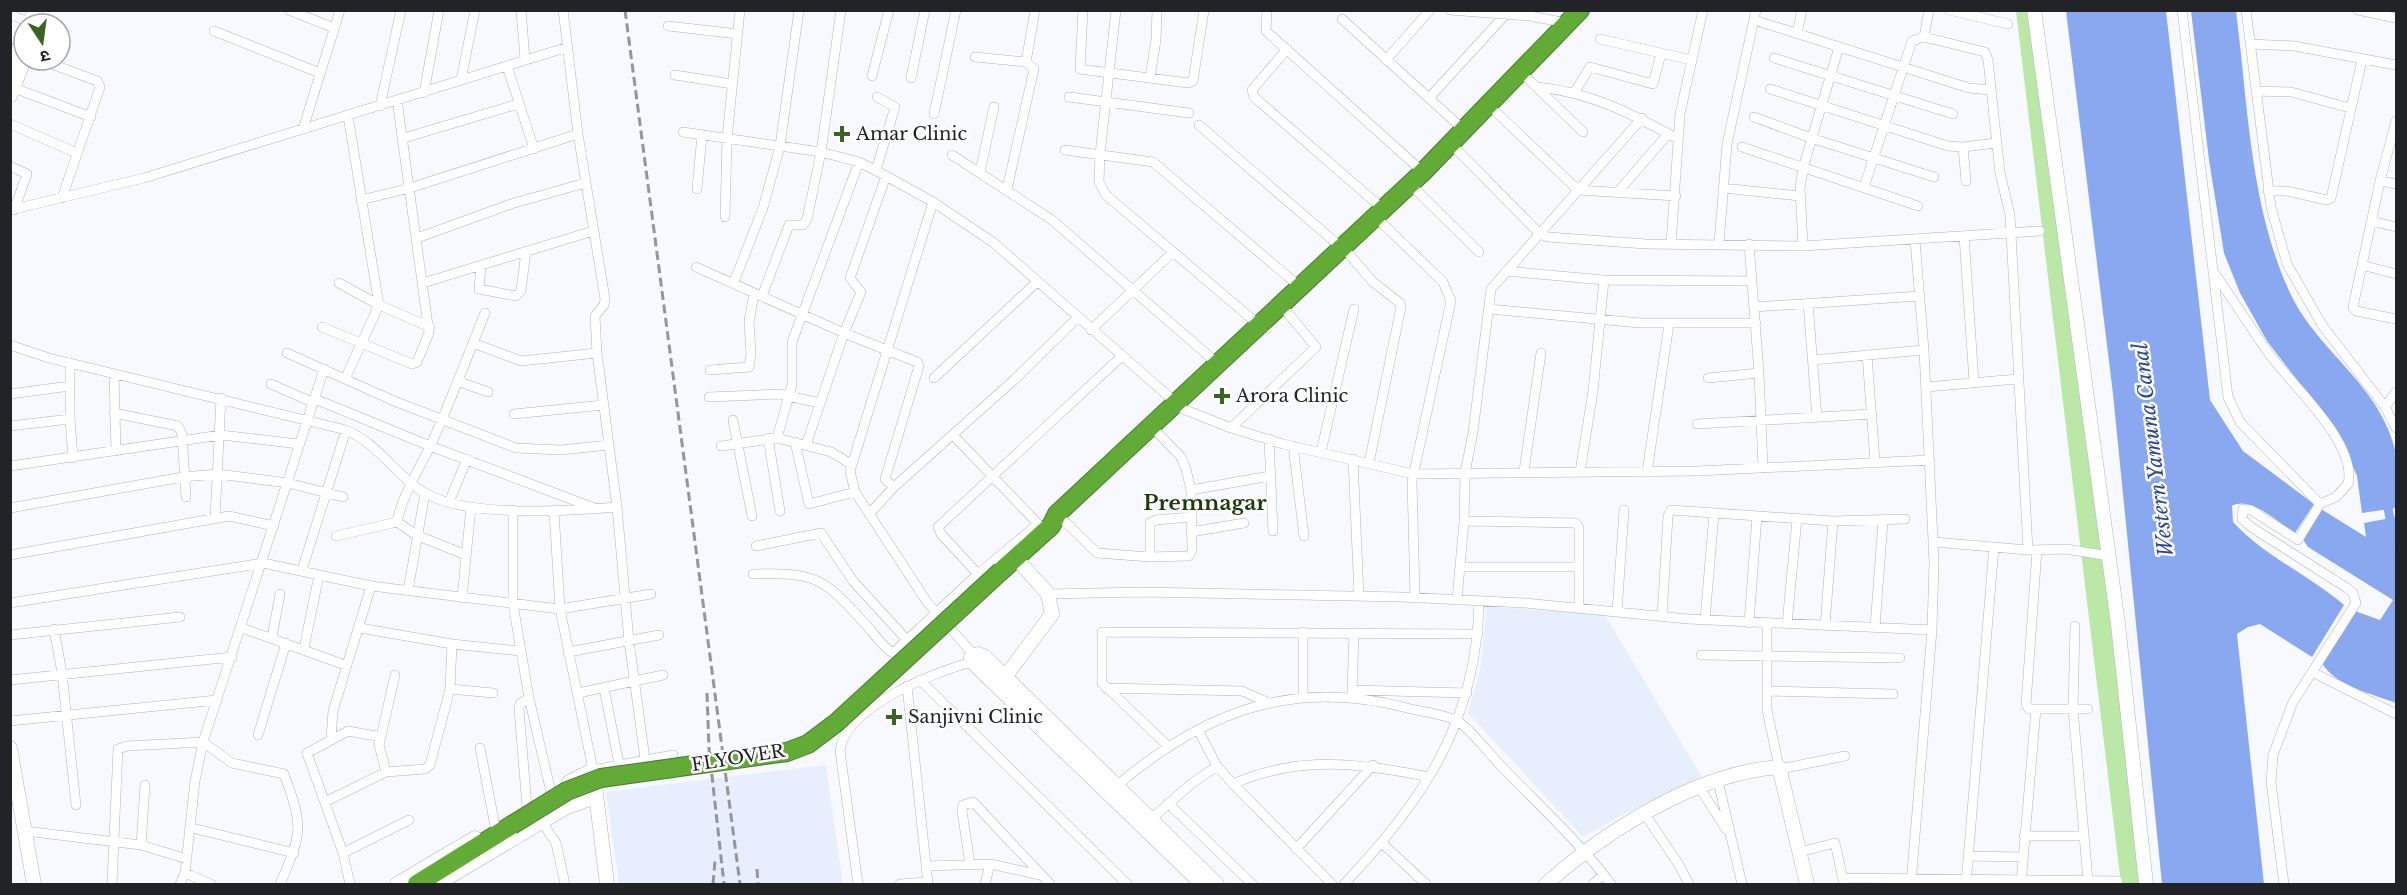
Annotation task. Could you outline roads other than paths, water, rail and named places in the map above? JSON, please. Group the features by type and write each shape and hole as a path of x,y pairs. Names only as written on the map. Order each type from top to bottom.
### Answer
{"highway":[{"path":"1050,523 1286,311 1423,172 1533,83 1592,10"},
{"path":"1382,216 1416,190 1454,148 1465,131 1574,17"},
{"path":"1050,523 1157,432 1218,364 1258,324 1345,251"},
{"name":"FLYOVER","path":"417,885 567,791 601,778 787,752 808,744 836,723 1050,523"}],"street":[{"path":"289,10 334,28"},
{"path":"303,129 340,10"},
{"path":"380,106 401,10"},
{"path":"423,93 439,10"},
{"path":"460,80 475,12 464,10"},
{"path":"521,10 525,59"},
{"path":"564,10 578,134 605,299 604,305 595,316 597,353 616,507 624,599 645,759"},
{"path":"725,217 727,138 740,10"},
{"path":"734,282 763,208 780,146 799,10"},
{"path":"710,370 749,368 751,354 748,322 758,294 789,225 803,225 806,222 821,152 842,10"},
{"path":"872,76 889,10"},
{"path":"911,78 925,10"},
{"path":"934,114 956,10"},
{"path":"1026,62 1035,10"},
{"path":"1083,10 1080,68 1192,82 1204,10"},
{"path":"1116,10 1100,154 1099,182 1102,191 1258,324"},
{"path":"1150,77 1156,40 1157,10"},
{"path":"1267,10 1266,31 1423,172"},
{"path":"1386,60 1430,10"},
{"path":"1450,10 1574,17"},
{"path":"1671,244 1680,114 1703,10"},
{"path":"1797,33 1802,10"},
{"path":"1924,37 1929,10"},
{"path":"1949,10 2008,24"},
{"path":"2034,10 2109,556 2146,885"},
{"path":"2182,10 2230,405 2240,422 2320,505"},
{"path":"2246,10 2268,191 2281,246 2294,279 2322,324 2385,407 2397,428"},
{"path":"2358,10 2378,12 2397,18"},
{"path":"1429,98 1506,14"},
{"path":"1719,244 1727,144 1755,15 1797,33 1839,47 1969,88 1991,90"},
{"path":"1342,19 1465,131"},
{"path":"668,26 738,34"},
{"path":"214,31 320,73"},
{"path":"1864,187 1912,41 1924,37 1985,52 1988,60 2000,173 2008,205 2017,380 2032,550 2026,705 2029,709 2088,709"},
{"path":"1600,39 1691,60"},
{"path":"2251,44 2294,46 2362,60 2397,64"},
{"path":"12,210 144,178 568,47"},
{"path":"1803,246 1800,196 1803,168 1839,47"},
{"path":"1287,49 1252,90 1254,97 1382,216 1443,282 1450,301 1413,474 1415,597"},
{"path":"1574,93 1590,67 1653,84 1661,54"},
{"path":"975,57 1026,62 1032,64 1034,72 1007,189"},
{"path":"1773,58 1953,114"},
{"path":"2268,191 2286,191 2330,199 2362,60"},
{"path":"507,66 534,149"},
{"path":"20,72 12,92 91,117"},
{"path":"62,198 100,92 99,83 71,72"},
{"path":"675,75 732,84"},
{"path":"1533,83 1616,106 1678,139"},
{"path":"1533,83 1583,132"},
{"path":"1770,89 1948,146 1964,147 1996,142"},
{"path":"2256,91 2291,92 2350,108"},
{"path":"1069,97 1189,112"},
{"path":"876,170 895,109 893,104 877,98"},
{"path":"322,327 414,363 430,327 397,100"},
{"path":"404,138 518,104"},
{"path":"980,172 994,107"},
{"path":"1496,112 1578,190 1676,195"},
{"path":"345,379 379,305 348,116"},
{"path":"1754,117 1811,138 1934,177"},
{"path":"1457,600 1464,521 1465,473 1473,432 1491,290 1642,118"},
{"path":"2397,121 2380,181 2355,310 2397,319"},
{"path":"10,124 77,153"},
{"path":"1199,125 1345,251 1373,282 1400,303 1369,463"},
{"path":"683,132 821,152 859,162 876,170 933,202 994,243 1180,406 1231,428 1293,446 1413,474 1524,471 1647,472 1930,460"},
{"path":"361,200 410,188 578,134"},
{"path":"1617,193 1668,134"},
{"path":"697,189 702,135"},
{"path":"1742,147 1918,206"},
{"path":"1964,147 1966,181"},
{"path":"1454,148 1540,234 1555,238 1671,244 1803,246 2040,231"},
{"path":"1065,150 1150,160 1157,164 1300,287"},
{"path":"952,155 1052,220 1218,364"},
{"path":"780,511 772,438 790,395 792,342 859,162"},
{"path":"10,166 27,174 12,210"},
{"path":"806,445 844,333 861,292 850,278 886,176"},
{"path":"2380,181 2397,184"},
{"path":"417,238 511,204 585,183"},
{"path":"1723,188 1800,196"},
{"path":"1416,190 1479,252"},
{"path":"933,202 850,464 850,475 855,492 935,614 973,658 1001,682 1112,790 1202,885"},
{"path":"2372,220 2397,226"},
{"path":"423,283 593,231"},
{"path":"1964,236 1974,382"},
{"path":"1911,882 1932,630 1934,542 1924,350 1915,240"},
{"path":"1749,244 1762,421 1762,468"},
{"path":"481,265 480,289 516,296 521,291 526,252"},
{"path":"1091,330 1173,252"},
{"path":"2362,265 2397,274"},
{"path":"696,267 844,333 918,362 919,366 885,479 894,487"},
{"path":"2212,269 2267,351 2323,418 2339,444 2349,474 2348,484 2336,497 2320,505 2299,539 2251,510 2245,508 2242,511 2244,522 2353,593 2355,607 2312,672 2286,718 2271,770 2284,885"},
{"path":"1506,271 1604,280 1752,281"},
{"path":"1580,472 1601,321 1604,280"},
{"path":"934,378 1037,282"},
{"path":"339,283 379,305 430,327"},
{"path":"1754,307 1920,296"},
{"path":"1808,303 1817,418"},
{"path":"1321,452 1354,309"},
{"path":"1489,309 1601,321 1669,324 1756,323"},
{"path":"1231,428 1316,347 1286,311"},
{"path":"397,522 404,495 412,484 442,420 484,313"},
{"path":"870,513 894,487 953,435 1077,318"},
{"path":"1647,472 1669,324"},
{"path":"473,343 521,361 597,353"},
{"path":"10,345 70,363 346,430 367,442 425,494 449,502 471,507 513,510 554,511 616,507"},
{"path":"1813,360 1924,350"},
{"path":"1524,471 1541,352"},
{"path":"286,353 500,443 526,450 609,445"},
{"path":"1867,355 1875,462"},
{"path":"978,574 941,534 938,527 1122,356"},
{"path":"70,363 73,458"},
{"path":"180,885 185,873 192,828 195,781 204,742 324,369"},
{"path":"1708,378 1759,373"},
{"path":"114,374 116,451"},
{"path":"1926,387 2017,380"},
{"path":"457,381 488,392"},
{"path":"271,384 597,508"},
{"path":"10,394 70,386"},
{"path":"2385,407 2397,392"},
{"path":"709,397 790,395 820,403"},
{"path":"215,519 221,435 221,398"},
{"path":"514,414 603,405"},
{"path":"114,413 176,424 181,429 186,497"},
{"path":"1697,424 1872,414"},
{"path":"10,426 70,419"},
{"path":"733,420 752,516"},
{"path":"302,570 346,430"},
{"path":"953,435 993,476 1050,523 1097,554 1150,557 1189,556 1192,550 1191,490 1184,463 1157,432"},
{"path":"10,466 221,435 299,444"},
{"path":"721,446 772,438 831,452 850,464"},
{"path":"1269,439 1273,531"},
{"path":"795,442 810,505 855,492"},
{"path":"1293,446 1304,536"},
{"path":"449,502 467,459"},
{"path":"1353,459 1359,596"},
{"path":"10,508 183,477 218,474 288,483 343,497"},
{"path":"1191,490 1270,476"},
{"path":"408,591 425,494"},
{"path":"462,598 471,507"},
{"path":"513,510 513,604 529,698 551,792"},
{"path":"1617,612 1624,510"},
{"path":"554,511 560,609 593,771 607,885"},
{"path":"1662,617 1669,512 1833,521 1905,519"},
{"path":"1706,620 1714,513"},
{"path":"10,555 233,516 274,526"},
{"path":"1749,623 1757,516"},
{"path":"1150,557 1150,523 1156,520 1190,517"},
{"path":"1787,624 1797,519"},
{"path":"1464,521 1576,522 1580,528 1579,608"},
{"path":"1825,626 1833,521"},
{"path":"1875,627 1883,521"},
{"path":"336,536 397,522 416,535 466,555"},
{"path":"753,574 792,573 809,577 840,596 891,652 895,652 978,574 1050,523"},
{"path":"1191,532 1244,523"},
{"path":"756,546 821,534 854,581 908,640"},
{"path":"1934,542 2032,550 2066,549 2109,556"},
{"path":"1966,883 1994,547"},
{"path":"1001,682 1049,622 1052,605 1048,594 1015,557"},
{"path":"10,603 263,563 371,586 560,609 651,594"},
{"path":"1460,567 1579,567"},
{"path":"304,648 320,575"},
{"path":"330,739 333,711 345,665 360,628 371,586"},
{"path":"1048,594 1142,592 1415,597 1749,623 1932,630"},
{"path":"272,637 280,594"},
{"path":"1349,883 1382,843 1429,777 1458,722 1467,693 1478,634 1479,601"},
{"path":"10,635 180,617"},
{"path":"1767,623 1767,710 1808,885"},
{"path":"2075,626 2073,709 2088,881"},
{"path":"242,628 304,648 345,665"},
{"path":"360,628 452,644 520,651"},
{"path":"54,629 62,673 76,805"},
{"path":"1168,746 1106,688 1100,677 1100,635 1103,632 1478,634"},
{"path":"1303,632 1303,698"},
{"path":"1352,694 1354,633"},
{"path":"568,652 659,635"},
{"path":"258,735 286,643"},
{"path":"325,802 386,772 425,769 430,765 450,689 452,644"},
{"path":"1701,655 1767,654 1900,658"},
{"path":"10,680 232,657"},
{"path":"858,885 840,743 850,727 907,686 973,658"},
{"path":"2312,672 2397,714"},
{"path":"386,772 380,751 381,737 395,675"},
{"path":"578,693 663,675"},
{"path":"920,680 1127,885"},
{"path":"900,885 928,883 907,686"},
{"path":"604,688 619,764"},
{"path":"1106,688 1242,691 1267,702"},
{"path":"450,689 493,693"},
{"path":"1767,692 1893,694"},
{"path":"1112,790 1168,746 1236,712 1267,702 1352,694 1467,693"},
{"path":"1352,694 1458,722 1583,851 1611,885"},
{"path":"527,807 519,706 529,698"},
{"path":"10,721 217,700"},
{"path":"2021,882 2036,709"},
{"path":"350,885 343,853 307,753 330,739 352,730 381,737"},
{"path":"1198,730 1217,766 1332,885"},
{"path":"112,885 118,749 204,742 232,763 283,772 298,820 298,840 280,885"},
{"path":"10,748 34,885"},
{"path":"480,748 495,826"},
{"path":"397,885 551,792 593,771 673,755"},
{"path":"1546,885 1583,851 1644,813 1700,787 1718,781 1845,756"},
{"path":"1233,783 1256,774 1295,765 1373,765 1429,777"},
{"path":"1296,849 1373,765"},
{"path":"1151,819 1168,803 1217,766"},
{"path":"1718,781 1742,885"},
{"path":"10,783 13,813 28,885"},
{"path":"141,845 145,786"},
{"path":"1700,787 1731,836"},
{"path":"1112,790 1151,819 1217,885"},
{"path":"437,885 565,808 595,797"},
{"path":"970,864 962,811 963,804 973,802 1050,885"},
{"path":"1168,803 1252,885"},
{"path":"1644,813 1679,865 1689,885"},
{"path":"343,853 409,820"},
{"path":"542,822 556,843 565,885"},
{"path":"192,828 294,853"},
{"path":"25,831 141,845 187,859"},
{"path":"2024,836 2083,836"},
{"path":"1382,843 1426,885"},
{"path":"1800,852 1835,843 1844,881 1966,883 2118,881"},
{"path":"1968,856 2023,857"},
{"path":"926,866 990,864 1040,875"},
{"path":"985,885 990,864"},
{"path":"185,873 211,885"},
{"path":"1593,885 1604,874"}],"water":[{"name":"Western Yamuna Canal","path":"2066,11 2166,11 2210,400 2243,451 2314,504 2295,533 2265,512 2247,504 2232,506 2233,522 2258,545 2344,605 2312,657 2260,624 2248,627 2237,634 2264,884 2162,884 2113,394"},
{"path":"2191,11 2236,11 2253,156 2259,192 2277,262 2303,316 2363,388 2377,407 2388,429 2397,460 2396,508 2362,513 2357,476 2338,433 2267,341 2240,293 2224,253 2209,160"},
{"path":"2321,509 2366,537 2364,523 2396,517 2396,703 2345,683 2336,678 2322,663 2355,611 2380,620 2393,600 2308,547 2302,538"}],"waterway":[{"path":"2386,499 2396,546"}],"railway":[{"path":"625,10 740,884"},
{"path":"707,693 709,749 724,884"},
{"path":"713,884 715,861"},
{"path":"757,869 758,884"}],"place":[{"name":"Amar Clinic","path":"842,134"},
{"name":"Arora Clinic","path":"1222,396"},
{"name":"Sanjivni Clinic","path":"894,717"}],"district":[{"name":"Premnagar","path":"1205,503"}]}
